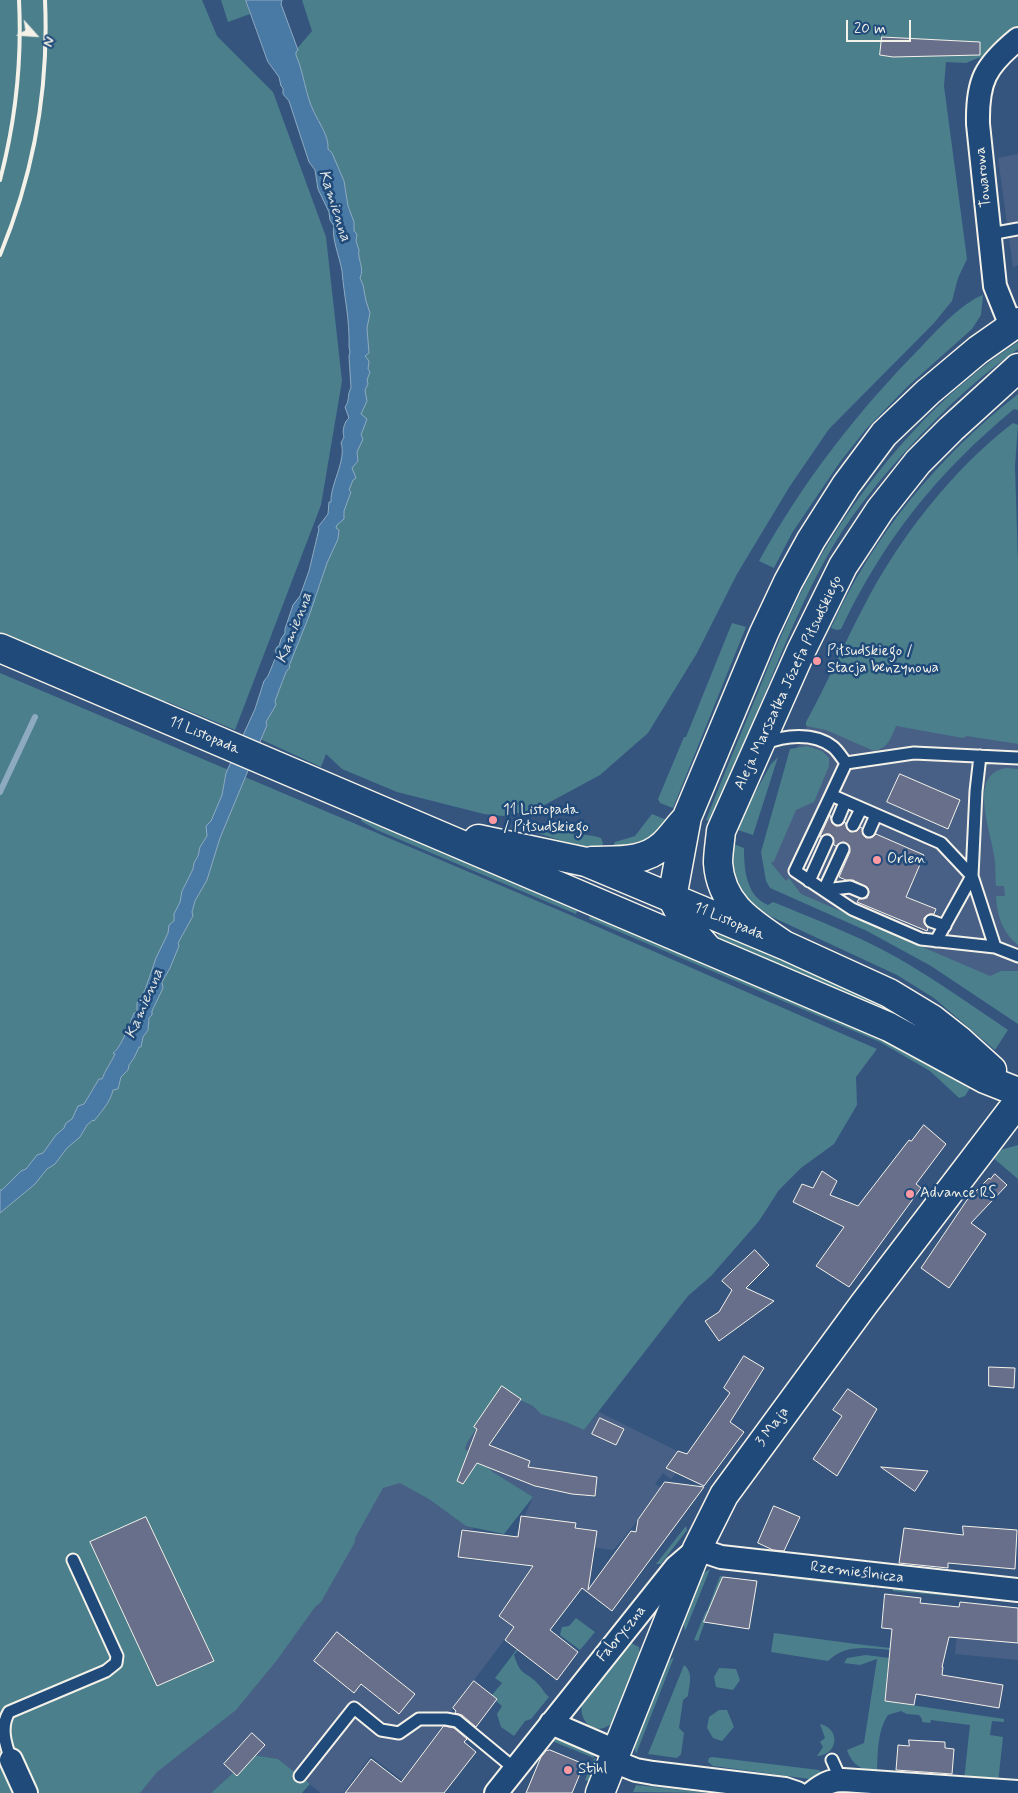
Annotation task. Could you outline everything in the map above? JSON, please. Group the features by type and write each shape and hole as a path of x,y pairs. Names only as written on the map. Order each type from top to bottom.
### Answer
{"street":[{"name":"Towarowa","path":"1015,324 995,286 978,124 981,83 993,63 1018,39"},
{"path":"710,951 686,924 672,898 686,818 764,633 788,582 811,540 846,485 884,434 942,380 978,350 1015,324"},
{"name":"Aleja Marszałka Józefa Piłsudskiego","path":"784,945 745,918 734,906 720,878 718,861 722,832 820,610 843,566 880,510 918,462 981,400 1018,368"},
{"name":"11 Listopada","path":"0,648 303,779 409,822 889,1027 985,1079 1018,1091"},
{"path":"586,862 636,859 650,854 664,845 686,818"},
{"name":"11 Listopada","path":"409,822 489,842 586,862 784,945 889,993 932,1019 1018,1091"},
{"path":"598,904 634,904 672,898 701,867 722,832"},
{"name":"3 Maja","path":"600,1793 697,1549 709,1522 730,1487 869,1296 1018,1102"},
{"name":"Rzemieślnicza","path":"697,1549 721,1557 1018,1590"},
{"name":"Fabryczna","path":"496,1793 676,1567 697,1549"},
{"path":"551,1723 644,1771 785,1789 797,1793"},
{"path":"11,1760 26,1793"},
{"path":"812,1793 824,1784 836,1770 1018,1792"}],"lane":[{"path":"990,234 1018,229"},
{"path":"759,746 791,736 815,738 833,746 846,763"},
{"path":"846,763 914,753 1018,758"},
{"path":"980,756 976,791 972,876 995,947"},
{"path":"846,763 795,872 852,908 921,939 995,947 1018,956"},
{"path":"830,796 941,843 972,876"},
{"path":"838,819 846,802"},
{"path":"853,826 861,809"},
{"path":"869,831 876,815"},
{"path":"809,881 827,842"},
{"path":"824,890 843,849"},
{"path":"936,941 972,876"},
{"path":"824,890 850,887 862,892"},
{"path":"931,921 944,926"},
{"path":"11,1760 1,1731 3,1721 9,1712 106,1672 116,1663 117,1656 73,1560"},
{"path":"300,1776 354,1708 381,1730 399,1733 419,1718 456,1721 515,1769"}],"shaded area":[{"path":"1018,154 1018,265 1013,267 998,158"},
{"path":"821,698 1018,744 1018,1013 898,936 789,890 769,863 795,751"},
{"path":"500,1391 584,1430 599,1412 687,1456 671,1470 676,1473 671,1479 663,1473 655,1484 663,1489 613,1550 515,1537 533,1497 461,1452"},
{"path":"385,1473 466,1516 474,1529 461,1529 457,1558 532,1567 499,1615 514,1627 402,1780 371,1756 343,1793 321,1793 278,1759 253,1755 211,1793 136,1793 356,1512"},
{"path":"960,1602 1018,1608 1018,1660 955,1654"}],"green space":[{"path":"0,0 202,0 217,36 273,92 326,237 342,381 321,505 235,730 168,702 150,699 0,633"},
{"path":"221,0 246,0 250,14 228,22"},
{"path":"302,0 1018,0 1018,32 991,55 966,63 946,62 944,86 967,259 958,278 952,301 934,323 829,429 790,486 737,574 697,653 648,733 600,775 537,809 503,816 484,814 397,792 342,769 326,754 321,767 258,738 359,424 351,223 293,67 295,51 312,31"},
{"path":"983,295 981,315 972,329 908,386 867,428 840,462 792,533 774,568 759,561 776,531 813,475 875,396 959,310"},
{"path":"1018,342 1018,349 966,391 919,437 889,470 842,531 820,569 796,618 712,822 706,820 789,619 807,580 828,544 867,486 912,432 962,384"},
{"path":"1018,394 1018,410 1014,409 986,433 937,483 894,537 875,566 841,629 831,628 867,561 910,500 961,444"},
{"path":"1013,423 1018,425 1015,466 1018,563 1018,744 967,736 963,738 896,726 886,745 874,751 826,730 806,726 806,722 857,620 893,555 948,484 969,462"},
{"path":"732,623 746,627 673,808 660,803 658,799 684,737 686,737"},
{"path":"0,673 582,920 877,1049 856,1077 857,1105 834,1144 801,1168 779,1190 759,1221 711,1276 688,1296 584,1430 541,1414 533,1406 504,1393 497,1396 465,1449 493,1472 533,1497 504,1534 466,1526 429,1499 400,1483 383,1488 321,1602 315,1607 277,1660 236,1710 157,1772 140,1793 0,1793"},
{"path":"807,746 822,751 829,758 829,766 814,802 796,810 774,861 771,863 786,881 789,878 801,894 990,976 1001,971 1018,971 1018,1024 931,966 867,931 770,888 766,881 761,852 790,749"},
{"path":"778,757 753,835 735,829 771,764"},
{"path":"1007,768 1018,769 1018,945 1008,935 1001,923 996,896 1005,896 1004,886 996,886 995,859 984,804 988,780 995,772"},
{"path":"652,814 669,821 661,837 610,853 615,842 635,836"},
{"path":"363,816 578,909 576,914 377,830 361,821"},
{"path":"506,825 594,836 601,838 603,843 600,853"},
{"path":"731,843 744,848 748,881 751,889 761,901 768,905 773,902 851,934 925,974 1008,1030 995,1050 934,998 897,975 770,916 757,906 744,894 734,880 730,863"},
{"path":"591,913 884,1037 970,1088 965,1096 959,1098 930,1071 880,1042 589,919"},
{"path":"721,931 886,1004 913,1023 719,941 718,934"},
{"path":"1018,1145 1018,1179 991,1156 1001,1150"},
{"path":"686,1526 687,1530 661,1564 656,1564"},
{"path":"710,1569 685,1631 683,1621 702,1574"},
{"path":"778,1574 874,1585 874,1588 777,1577"},
{"path":"720,1576 724,1577 713,1599 698,1641 694,1640 707,1611"},
{"path":"893,1587 960,1594 960,1597 893,1591"},
{"path":"576,1618 595,1632 580,1650 560,1635 562,1627 569,1626"},
{"path":"537,1623 539,1624 514,1655 522,1671 534,1680 549,1697 531,1719 525,1721 514,1736 501,1727 497,1714 502,1706 492,1695 502,1683 495,1678"},
{"path":"774,1633 890,1648 890,1650 857,1648 842,1652 828,1661 771,1652"},
{"path":"631,1643 639,1647 640,1656 615,1720 603,1728 591,1727 583,1718 582,1703 627,1644"},
{"path":"866,1655 889,1658 885,1701 1004,1719 1004,1722 992,1721 990,1735 1003,1737 998,1783 964,1780 970,1725 931,1720 930,1723 922,1722 919,1715 907,1714 901,1711 888,1715 884,1721 879,1743 877,1772 862,1769 858,1766 852,1760 847,1750 864,1743 877,1659 860,1665 844,1663 847,1658"},
{"path":"674,1657 636,1754 634,1744 666,1663"},
{"path":"684,1665 689,1672 690,1679 688,1696 683,1700 679,1728 684,1733 681,1754 677,1758 648,1754"},
{"path":"719,1668 736,1669 740,1680 733,1690 716,1687 714,1677"},
{"path":"719,1710 727,1710 734,1727 722,1741 713,1738 707,1728 709,1717"},
{"path":"820,1724 827,1726 831,1730 834,1735 834,1741 830,1751 817,1756 823,1747 820,1742 825,1738"},
{"path":"555,1736 588,1750 593,1755 596,1760 596,1767 591,1782 585,1780 594,1758 547,1739"},
{"path":"253,1755 278,1759 310,1784 302,1793 211,1793"},
{"path":"709,1758 819,1770 822,1774 817,1780 713,1766 708,1762"},
{"path":"636,1785 711,1793 633,1792"}],"water":[{"name":"Kamienna","path":"246,0 282,0 281,4 298,50 296,55 309,98 325,134 328,149 332,153 344,181 348,206 354,222 354,231 357,234 356,241 362,271 360,278 370,313 367,328 369,353 365,356 369,361 368,369 370,372 365,390 367,401 361,414 367,419 361,435 363,439 357,452 358,461 352,468 356,478 353,480 349,490 351,492 344,511 344,519 336,528 339,530 338,539 327,563 290,667 286,672 275,701 276,705 266,722 267,725 220,838 207,880 195,901 192,912 193,916 178,943 179,946 170,968 162,982 163,988 149,1018 148,1030 143,1037 141,1047 139,1047 128,1070 121,1077 118,1089 113,1090 108,1102 94,1121 87,1125 80,1137 67,1148 55,1164 47,1169 35,1184 0,1213 0,1190 21,1171 26,1169 37,1155 43,1153 66,1123 72,1119 78,1106 84,1104 99,1079 102,1079 115,1054 113,1053 122,1041 134,1013 137,1012 137,1003 145,990 156,958 168,933 169,925 174,921 174,914 180,902 182,891 193,869 200,847 207,836 206,826 211,821 222,795 226,773 277,654 275,651 285,633 293,605 300,596 309,571 318,527 328,514 329,502 331,502 331,495 342,457 341,443 344,437 344,427 349,418 345,407 351,388 350,352 348,318 342,271 333,231 334,226 318,189 315,170 309,162 289,101 283,94 279,77 268,62"}],"building":[{"path":"882,37 980,42 980,55 893,57 880,55"},
{"path":"900,774 960,800 948,829 887,802"},
{"path":"830,815 832,823 836,826 842,825 845,822 850,832 857,831 860,827 866,838 873,837 876,834 924,855 906,897 936,909 934,914 929,914 924,918 924,923 928,928 927,931 857,902 859,899 867,898 868,888 853,880 839,877 850,852 849,845 843,842 836,846 834,845 833,837 830,834 820,837"},
{"path":"924,1125 946,1144 916,1184 921,1188 849,1287 816,1266 844,1227 793,1202 802,1184 813,1188 822,1171 837,1181 830,1195 858,1206 909,1140 911,1141"},
{"path":"995,1174 1007,1185 971,1223 986,1234 949,1288 921,1268 967,1200"},
{"path":"755,1250 769,1265 746,1288 774,1301 719,1341 705,1321 719,1312 732,1290 722,1281"},
{"path":"744,1356 764,1368 730,1422 744,1432 704,1486 666,1468 678,1451 687,1454 730,1393 724,1388"},
{"path":"989,1367 1015,1368 1014,1388 989,1386"},
{"path":"502,1386 521,1399 489,1445 530,1461 528,1467 597,1477 595,1496 572,1494 535,1486 477,1463 463,1484 457,1481 477,1429 474,1427"},
{"path":"848,1389 877,1409 837,1476 813,1459 842,1416 833,1410"},
{"path":"600,1418 624,1429 616,1445 592,1434"},
{"path":"881,1467 928,1471 915,1491"},
{"path":"665,1482 704,1487 612,1611 582,1588 550,1630 578,1652 557,1680 505,1640 514,1627 499,1616 533,1566 458,1557 462,1530 518,1537 521,1516 576,1523 575,1528 597,1531 588,1590 631,1531 636,1532 638,1520"},
{"path":"774,1506 800,1517 784,1551 773,1550 758,1543"},
{"path":"146,1517 214,1661 157,1686 90,1542"},
{"path":"963,1526 1017,1530 1015,1569 948,1563 948,1568 899,1563 904,1528 963,1535"},
{"path":"723,1577 757,1581 749,1629 704,1622"},
{"path":"885,1594 921,1598 920,1603 959,1607 960,1602 1018,1608 1018,1643 949,1637 942,1667 942,1675 1003,1685 999,1708 916,1694 914,1705 885,1701 892,1629 882,1628"},
{"path":"337,1632 415,1694 399,1714 361,1684 354,1693 314,1661"},
{"path":"474,1681 497,1699 476,1727 462,1715 455,1713 456,1711 453,1708"},
{"path":"444,1726 454,1728 467,1739 464,1742 476,1752 444,1793 345,1793 371,1759 401,1782"},
{"path":"252,1733 265,1745 237,1776 224,1764"},
{"path":"909,1740 945,1742 945,1748 954,1749 952,1774 896,1770 898,1745 909,1746"},
{"path":"550,1750 579,1762 582,1769 572,1793 526,1793 541,1757 546,1751"}],"waterway":[{"path":"0,792 35,717"}],"railway":[{"path":"0,180 10,136 16,91 20,22 19,0"},
{"path":"0,255 22,193 37,130 46,33 45,0"}],"place":[{"name":"Piłsudskiego / Stacja benzynowa","path":"817,661"},
{"name":"11 Listopada / Piłsudskiego","path":"493,820"},
{"name":"Orlen","path":"877,860"},
{"name":"Advance RS","path":"910,1194"},
{"name":"Stihl","path":"568,1770"}]}
